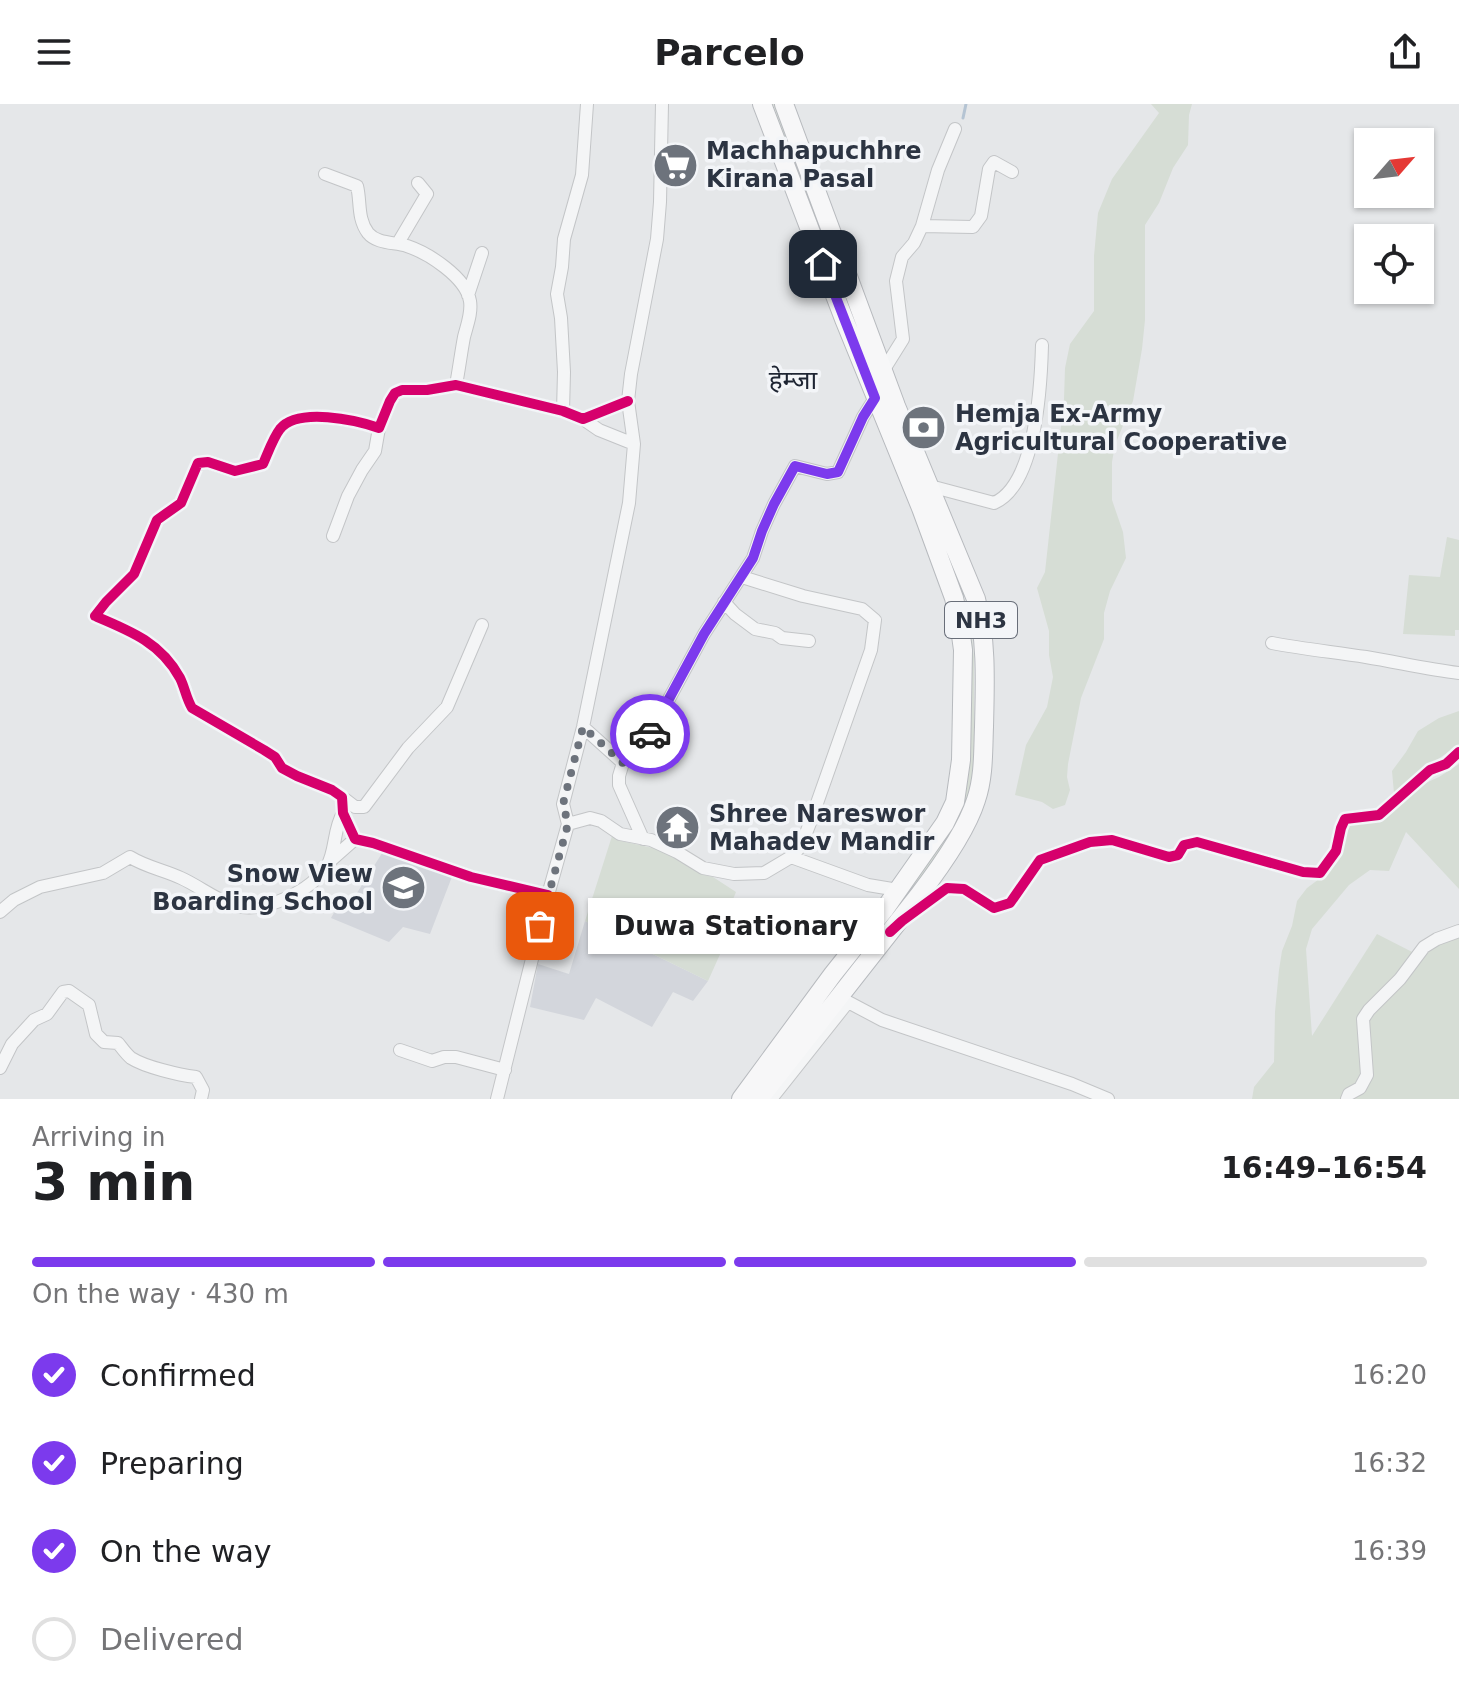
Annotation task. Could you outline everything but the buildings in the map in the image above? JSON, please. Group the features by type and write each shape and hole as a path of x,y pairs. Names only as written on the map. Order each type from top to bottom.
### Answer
{"highway":[{"path":"741,1099 863,938 945,823 955,802 961,760 963,650 954,598 762,104"},
{"name":"NH3","path":"759,1099 932,878 963,827 977,797 982,769 985,680 981,620 968,577 883,371 784,104"}],"street":[{"path":"563,411 564,358 557,294 564,239 582,175 587,104"},
{"path":"497,1099 568,824 563,804 583,727 629,503 634,444 628,401 657,239 662,104"},
{"path":"883,371 903,339 896,281 902,257 914,243 922,226 938,170 955,129"},
{"path":"922,226 973,227 981,216 989,169 994,162 1012,172"},
{"path":"325,174 357,186 359,216 372,237 398,243 426,255 446,268 468,295 471,303 469,320 456,385"},
{"path":"398,243 427,194 418,183"},
{"path":"468,295 482,253"},
{"path":"930,486 994,503 1002,499 1014,483 1034,435 1042,345"},
{"path":"333,536 348,496 375,451 379,428 390,401 395,393 402,390 456,385 563,411 634,444"},
{"path":"643,839 619,785 623,763 648,738 698,646 742,577 753,558 774,504 795,466 827,474 838,472 875,398"},
{"path":"583,419 628,401"},
{"path":"379,428 339,419 303,418 281,428 263,464 235,471 208,462 198,463 181,503 157,520 134,574 95,616 136,634 165,655 182,682 192,708 275,757 282,768 332,790 355,807 364,807 408,748 447,707 482,625"},
{"path":"568,824 590,818 601,821 620,834 651,840 703,868 734,874 764,873 791,857 801,846 871,650 875,620 862,609 803,596 742,577"},
{"path":"724,602 755,629 775,633 782,638 809,641"},
{"path":"1272,643 1459,673"},
{"path":"583,727 623,763"},
{"path":"890,932 947,888 964,889 994,908 1010,903 1040,860 1090,842 1112,840 1169,857 1178,855 1184,845 1197,842 1303,872 1320,873 1336,851 1345,819 1379,815 1430,770 1446,764 1459,752"},
{"path":"342,797 343,813 355,839"},
{"path":"329,862 334,833 343,813"},
{"path":"355,839 471,877 548,895"},
{"path":"0,912 14,900 40,887 103,873 130,857 236,906 256,907 276,903 317,879 329,862 355,839"},
{"path":"791,857 868,885 898,890"},
{"path":"1347,1099 1349,1094 1360,1088 1367,1075 1363,1019 1369,1010 1400,979 1424,947 1459,931"},
{"path":"0,1068 12,1044 23,1031 34,1020 47,1014 63,992 69,991 89,1005 96,1034 104,1042 118,1043 137,1061 196,1077 203,1090 201,1099"},
{"path":"771,1099 848,1002 882,1020 1108,1099"},
{"path":"400,1050 432,1061 456,1057 505,1070"}],"shaded area":[{"path":"773,104 777,104 968,609 974,658 974,759 971,788 964,809 932,864 753,1099 946,834 969,642"},
{"path":"1151,104 1192,104 1188,145 1145,225 1142,349 1133,401 1115,445 1112,462 1112,500 1123,532 1126,558 1110,591 1104,613 1104,639 1081,698 1068,764 1070,790 1065,805 1053,809 1042,802 1015,795 1026,745 1047,707 1053,677 1049,631 1037,588 1045,572 1065,368 1070,344 1094,311 1098,213 1112,179 1159,113"},
{"path":"1447,537 1459,540 1459,630 1455,630 1455,636 1403,634 1409,575 1440,577"},
{"path":"1459,711 1459,745 1394,793 1392,771 1418,731 1439,718"},
{"path":"1459,764 1459,889 1406,832 1389,871 1370,870 1349,885 1312,929 1306,949 1312,1036 1377,934 1422,957 1431,947 1459,934 1459,1099 1252,1099 1254,1087 1274,1062 1279,970 1297,901 1319,879 1347,827"},
{"path":"612,836 678,859 736,892 729,909 735,921 708,981 585,921"},
{"name":"Snow View Boarding School","path":"384,850 453,874 430,934 403,927 389,942 331,918 340,902 350,904"},
{"path":"585,921 708,981 693,1001 673,992 652,1027 596,998 584,1020 530,1007 538,964 569,974"}],"waterway":[{"path":"963,118 966,104"}],"cycle path":[{"path":"548,895 471,877 355,839 343,813 342,797 282,768 275,757 192,708 180,678 164,656 133,633 95,616 134,574 157,520 181,503 198,463 208,462 235,471 263,464 277,433 288,422 300,418 328,417 379,428 395,393 456,385 563,411 583,419 628,401"},
{"path":"890,932 947,888 964,889 994,908 1010,903 1040,860 1090,842 1112,840 1169,857 1178,855 1184,845 1197,842 1303,872 1320,873 1336,851 1345,819 1379,815 1430,770 1446,764 1459,752"}],"way so far":[{"path":"540,926 568,824 563,804 583,727 623,763 635,754 650,734"}],"place":[{"name":"Machhapuchhre Kirana Pasal","path":"675,165"},
{"name":"Hemja Ex-Army Agricultural Cooperative","path":"924,428"},
{"name":"Shree Nareswor Mahadev Mandir","path":"678,828"},
{"name":"Snow View Boarding School","path":"404,888"},
{"name":"Duwa Stationary","path":"540,926"}],"district":[{"name":"हेम्जा","path":"793,380"}],"route":[{"path":"650,734 704,634 753,558 774,504 795,466 827,474 838,472 875,398 823,264"}]}
